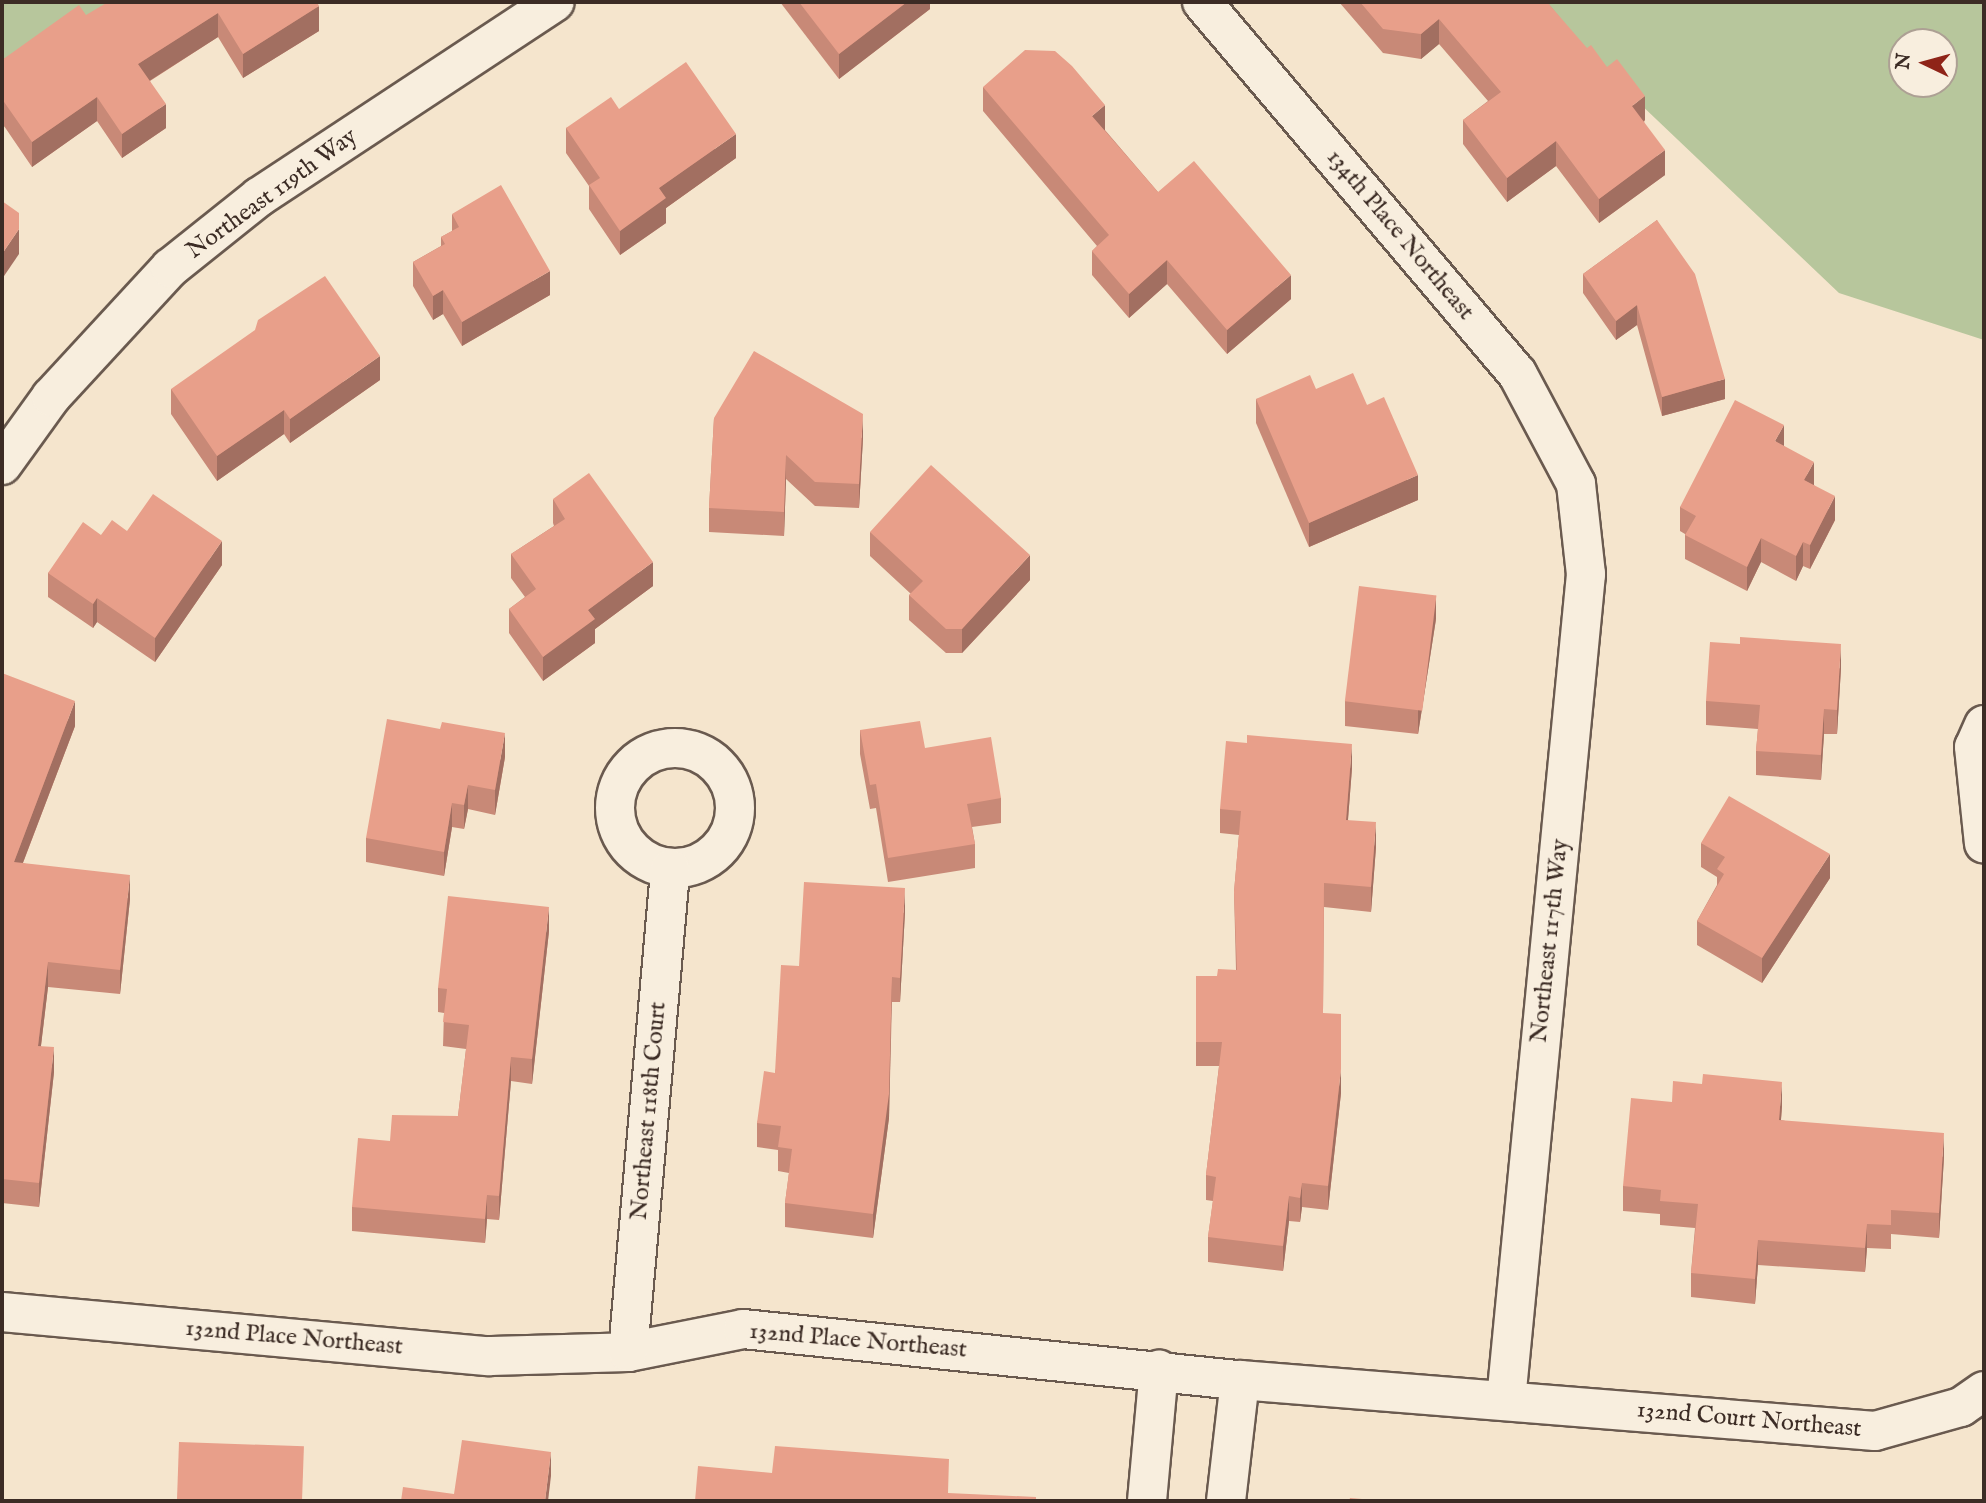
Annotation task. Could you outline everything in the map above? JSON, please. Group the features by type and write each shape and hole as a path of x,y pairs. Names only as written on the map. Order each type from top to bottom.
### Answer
{"street":[{"name":"Northeast 119th Way","path":"2,465 51,397 170,268 259,197 555,2"},
{"name":"134th Place Northeast","path":"1202,2 1517,373 1576,484"},
{"name":"Northeast 117th Way","path":"1506,1399 1586,574 1576,484"},
{"path":"1984,725 1974,747 1984,844"},
{"name":"Northeast 118th Court","path":"628,1352 670,869"},
{"name":"132nd Place Northeast","path":"2,1312 489,1356 628,1352 743,1329 1240,1380 1506,1399"},
{"path":"1147,1501 1159,1370"},
{"path":"1226,1501 1240,1380"},
{"name":"132nd Court Northeast","path":"1506,1399 1875,1431 1961,1407 1984,1391"}],"green space":[{"path":"2,2 144,2 2,129"},
{"path":"1533,2 1984,2 1984,340 1839,293"}],"building":[{"path":"108,2 317,2 319,6 243,54 218,13 138,64 166,104 122,134 97,97 32,142 2,99 2,60 79,5 86,15"},
{"path":"799,2 907,2 839,54"},
{"path":"1360,2 1547,2 1587,48 1591,45 1607,67 1617,59 1645,96 1632,106 1665,150 1599,199 1556,141 1507,178 1463,120 1501,92 1439,19 1421,34 1383,29"},
{"path":"1025,50 1055,51 1072,66 1105,105 1092,116 1158,192 1194,161 1291,275 1227,330 1167,260 1129,294 1092,251 1109,235 983,87"},
{"path":"686,62 736,134 659,188 666,198 620,231 589,185 600,178 566,128 611,97 619,109"},
{"path":"501,185 550,271 462,322 443,290 433,296 413,262 445,244 441,237 459,227 452,214"},
{"path":"2,201 19,213 19,229 2,254"},
{"path":"1657,220 1695,274 1725,379 1662,397 1637,305 1616,321 1583,274"},
{"path":"325,276 380,356 290,419 284,410 217,456 171,389 255,330 258,320"},
{"path":"754,351 863,414 859,484 815,482 786,455 784,512 709,508 714,418"},
{"path":"1353,373 1367,405 1384,397 1418,475 1309,523 1256,399 1310,375 1316,389"},
{"path":"1735,400 1784,425 1775,441 1814,462 1804,480 1835,496 1810,545 1803,542 1796,556 1761,538 1747,567 1685,535 1696,516 1680,507"},
{"path":"931,465 1030,555 962,629 946,629 909,595 923,581 870,532"},
{"path":"589,473 653,562 588,610 595,619 543,657 509,609 536,589 511,554 565,519 553,499"},
{"path":"153,494 222,541 155,638 97,598 93,604 48,573 83,522 101,535 112,520 127,531"},
{"path":"1359,586 1436,596 1422,711 1345,701"},
{"path":"1740,637 1841,644 1837,710 1824,709 1821,755 1756,751 1760,705 1706,701 1710,642 1740,644"},
{"path":"2,673 75,701 14,862 130,875 120,970 48,962 38,1046 54,1047 39,1183 2,1179"},
{"path":"387,719 440,729 442,722 505,733 495,790 468,785 464,805 452,803 444,852 366,838"},
{"path":"920,721 925,748 991,737 1001,798 967,804 975,844 888,858 876,784 870,785 860,730"},
{"path":"1247,735 1352,744 1346,820 1376,822 1371,887 1324,883 1323,1013 1341,1014 1341,1069 1328,1186 1302,1183 1300,1198 1289,1196 1283,1246 1208,1237 1216,1177 1206,1175 1222,1042 1196,1042 1196,976 1217,976 1218,969 1237,970 1234,892 1241,811 1220,809 1226,741 1247,743"},
{"path":"1729,796 1830,854 1762,958 1697,921 1724,874 1717,869 1725,857 1701,843"},
{"path":"804,882 905,888 900,978 892,977 889,1094 873,1214 785,1203 792,1149 778,1147 781,1126 757,1123 764,1071 775,1073 781,965 799,966"},
{"path":"448,896 549,907 532,1059 511,1057 499,1196 487,1195 485,1219 352,1207 358,1138 390,1141 392,1115 458,1116 469,1025 443,1022 447,989 438,988"},
{"path":"1703,1074 1782,1082 1779,1120 1944,1133 1939,1213 1891,1210 1891,1225 1867,1224 1865,1248 1758,1240 1755,1279 1691,1273 1698,1204 1660,1201 1661,1190 1623,1186 1631,1098 1672,1102 1673,1081 1702,1084"},
{"path":"462,1440 551,1452 545,1501 401,1501 403,1487 454,1494"},
{"path":"179,1442 304,1446 302,1501 177,1501"},
{"path":"775,1446 949,1459 948,1493 1036,1497 1036,1501 695,1501 698,1466 772,1473"},
{"path":"1350,1498 1386,1501 1349,1501"}]}
